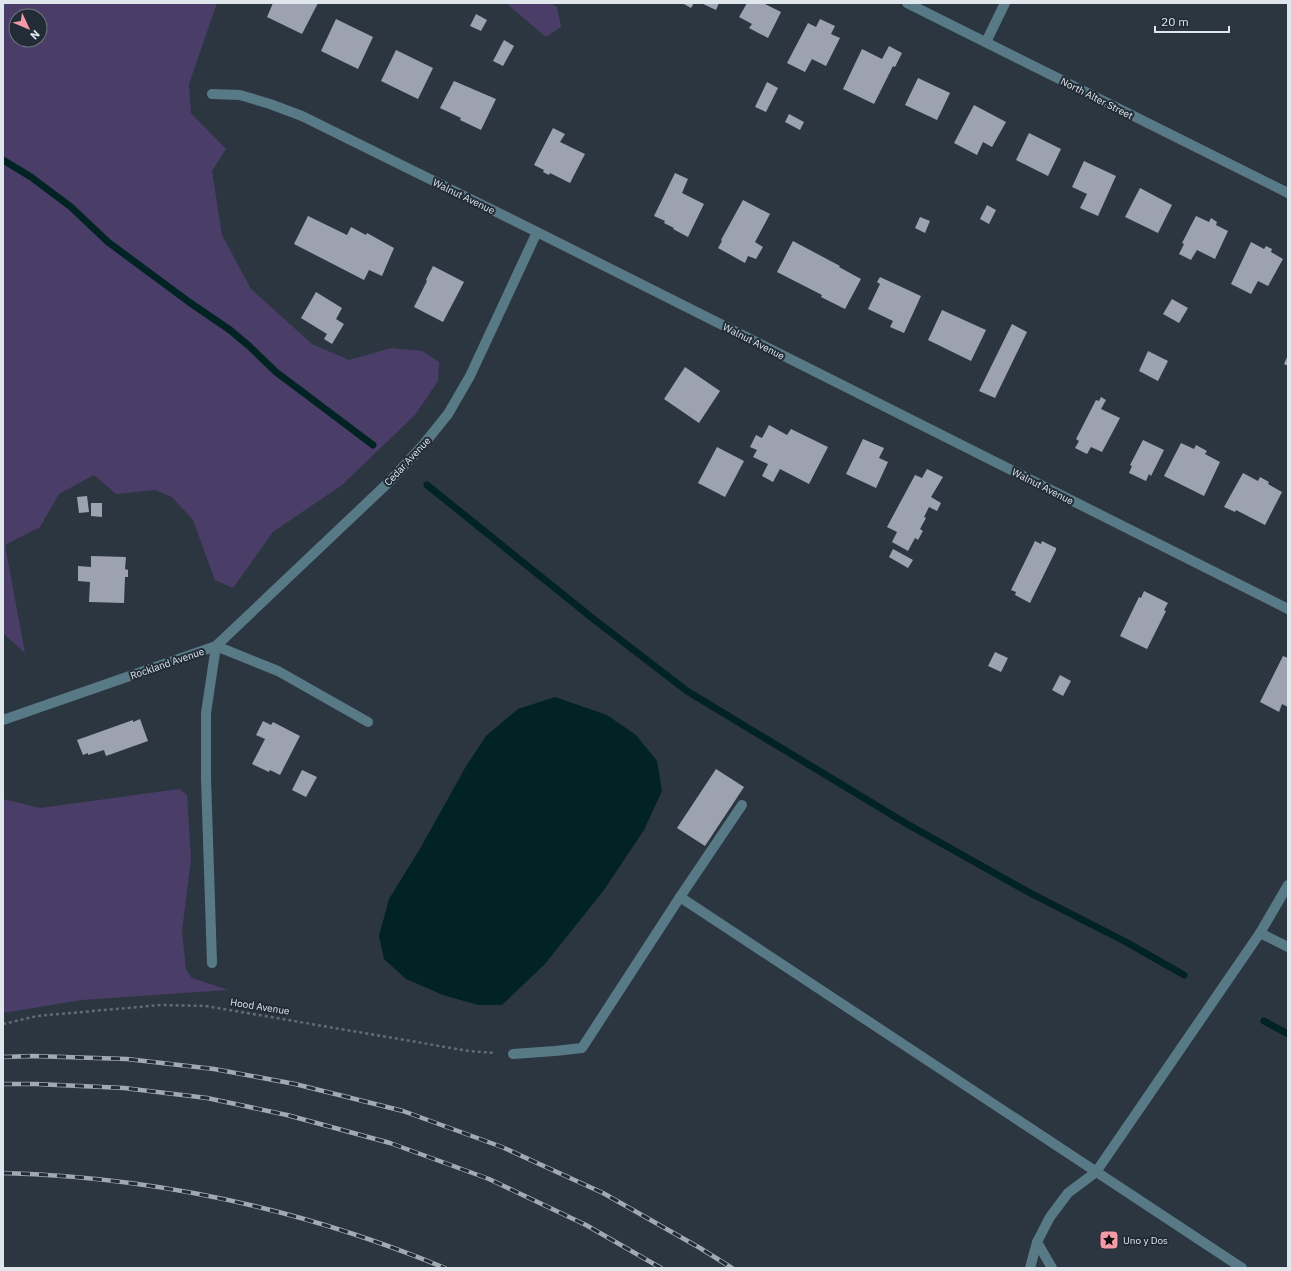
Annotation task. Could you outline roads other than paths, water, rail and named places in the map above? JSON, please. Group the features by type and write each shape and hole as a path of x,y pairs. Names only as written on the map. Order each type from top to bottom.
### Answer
{"street":[{"name":"North Alter Street","path":"906,3 1288,193"},
{"path":"986,42 1005,3"},
{"name":"Walnut Avenue","path":"212,94 240,96 270,104 302,116 537,232 1288,609"},
{"name":"Cedar Avenue","path":"216,646 390,481 423,445 448,414 470,376 537,232"},
{"path":"212,963 206,778 206,713 216,646"},
{"name":"Rockland Avenue","path":"3,720 216,646 278,671 368,722"},
{"path":"513,1054 582,1048 742,805"},
{"path":"1030,1268 1037,1242 1050,1217 1068,1193 1096,1172 1260,933 1288,885"},
{"path":"680,897 1242,1268"},
{"path":"1260,933 1288,947"},
{"path":"1037,1242 1052,1268"}],"waterway":[{"path":"3,160 31,177 71,207 108,242 189,302 230,330 276,372 373,445"},
{"path":"427,485 596,621 687,691 907,824 1032,894 1126,942 1184,975"},
{"path":"1264,1021 1288,1034"}],"railway":[{"path":"3,1057 33,1056 127,1059 214,1069 295,1084 403,1111 502,1147 603,1193 700,1248 732,1268"},
{"path":"3,1084 124,1088 207,1098 287,1115 390,1143 489,1179 586,1225 661,1268"},
{"path":"3,1173 116,1181 228,1200 338,1229 392,1247 445,1268"}],"place":[{"name":"Uno y Dos","path":"1109,1240"}]}
